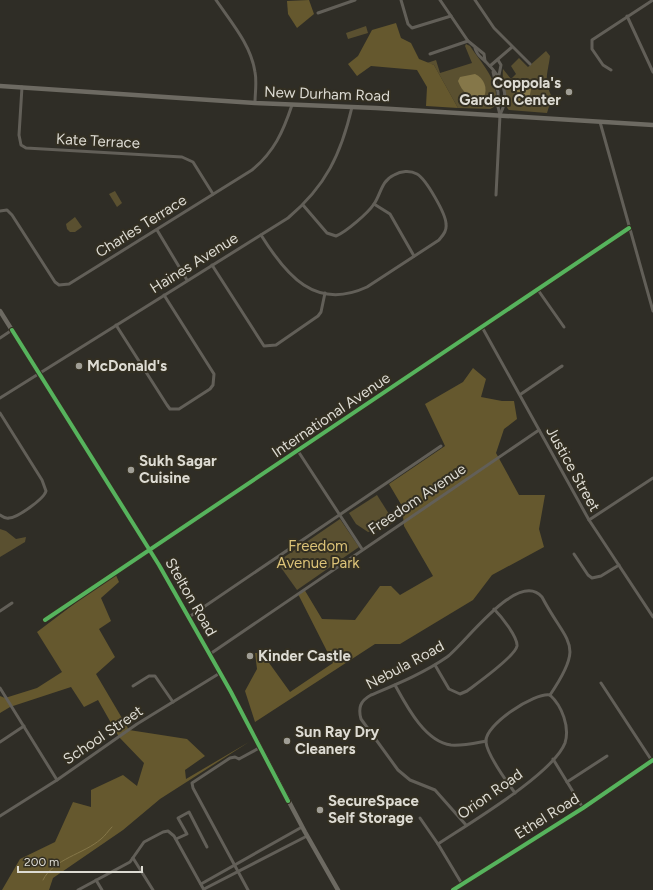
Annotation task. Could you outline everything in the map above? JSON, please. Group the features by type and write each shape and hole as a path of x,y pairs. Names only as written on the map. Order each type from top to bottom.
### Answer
{"main road":[{"name":"New Durham Road","path":"0,86 255,103 352,106 653,125"},
{"name":"Stelton Road","path":"0,311 150,550 210,654 261,747 302,827 338,890"}],"street":[{"path":"216,0 246,45 252,60 256,73 255,103"},
{"path":"337,0 339,5"},
{"path":"318,13 355,0"},
{"path":"401,0 408,24 412,28 451,16"},
{"path":"440,0 468,41 484,54 485,60 493,72 498,92 498,107 500,115 496,195"},
{"path":"475,0 494,28 530,64"},
{"path":"612,70 603,66 592,49 591,43 596,36 653,0"},
{"path":"627,16 653,72"},
{"path":"430,54 468,41"},
{"path":"490,66 512,47"},
{"path":"498,60 501,68 499,74 504,94 504,108 500,115"},
{"path":"493,72 499,74"},
{"name":"Kate Terrace","path":"22,87 20,135 22,145 26,148 182,157 192,162 213,194"},
{"name":"Charles Terrace","path":"0,211 6,210 12,215 55,282 64,286 252,170 264,160 279,140 292,105"},
{"name":"Haines Avenue","path":"0,398 288,218 303,205 319,187 330,170 345,135 352,106"},
{"path":"600,122 653,312"},
{"path":"261,234 274,256 291,276 310,289 324,293 337,294 359,291 439,240 445,233 447,225 443,213 423,178 407,171 389,177 384,182 374,204 346,230 336,236 327,233 303,205"},
{"path":"374,204 390,214 414,256"},
{"name":"International Avenue","path":"45,620 629,228"},
{"path":"157,230 188,280"},
{"path":"212,265 264,346 276,345 318,316 321,312 324,293"},
{"path":"538,290 564,327"},
{"path":"116,325 167,405 170,409 179,409 210,389 213,385 214,374 164,295"},
{"name":"Justice Street","path":"482,327 521,394 539,430 590,520 653,617"},
{"path":"0,338 12,330"},
{"path":"521,394 562,366"},
{"path":"0,413 44,483 46,491 43,498 11,518 4,518 0,515"},
{"name":"Freedom Avenue","path":"210,654 362,549 539,430"},
{"path":"189,617 340,516 441,446"},
{"path":"298,451 362,549"},
{"path":"590,520 653,478"},
{"path":"574,554 588,575 592,578 601,576 619,565"},
{"name":"Nebula Road","path":"466,825 435,790 410,780 398,770 361,719 360,705 365,698 435,665 458,649 494,610 507,599 524,592 535,592 542,597 568,638 571,647 565,673 550,695"},
{"path":"0,611 12,603"},
{"path":"435,665 449,689 460,694 508,658 515,650 516,642 503,619 494,610"},
{"name":"School Street","path":"0,816 57,780 137,724 220,673"},
{"path":"133,686 148,676 155,676 173,702"},
{"path":"601,683 652,761"},
{"path":"395,685 414,719 441,742 458,745 486,742"},
{"path":"0,688 57,780"},
{"path":"515,793 497,766 486,742 490,730 515,708 543,694 550,695"},
{"name":"Orion Road","path":"438,844 515,793 553,759 564,744 567,731 564,718 550,695"},
{"path":"0,742 24,726"},
{"path":"248,890 194,791 192,783 230,758 235,757 239,759 261,747"},
{"path":"567,782 607,756"},
{"path":"553,759 583,808"},
{"name":"Ethel Road","path":"453,890 583,808 652,761"},
{"path":"176,839 187,834 178,818 189,812 208,846"},
{"path":"420,818 438,844 462,884"},
{"path":"201,884 302,827"},
{"path":"78,890 130,862 140,845 163,832 170,832 176,839 204,890 307,836"},
{"path":"133,858 153,890"},
{"path":"96,880 102,890"}],"green space":[{"path":"366,26 368,33 348,39 346,33"},
{"path":"466,44 470,46 494,83 496,99 494,107 490,109 458,108 434,65 427,63 436,60 440,73 472,63 465,46"},
{"path":"546,51 550,56 547,81 552,97 547,113 509,110 507,107 503,84 503,69 511,79 516,74 511,66 519,58 528,67"},
{"path":"115,191 122,203 117,207 109,194"},
{"path":"75,217 82,227 75,232 70,232 67,229 66,224"},
{"path":"377,495 394,522 385,528 368,532 356,524 349,513"},
{"name":"Freedom Avenue Park","path":"340,519 359,547 297,590 277,562"},
{"path":"0,529 6,531 16,539 26,537 25,542 0,557"}],"shaded area":[{"path":"309,0 314,14 297,28 288,14 287,1"},
{"path":"396,23 401,38 411,43 419,59 434,65 458,108 426,106 427,87 417,70 371,66 357,76 348,64 358,56 372,30"},
{"path":"475,74 483,81 486,90 484,97 471,96 462,89 458,81 460,77"},
{"path":"530,80 532,84 529,100 518,101 517,89"},
{"path":"473,368 486,379 481,397 502,401 514,401 517,419 504,429 496,453 519,495 545,495 539,529 544,547 492,575 473,600 400,644 375,644 255,722 245,691 257,669 255,653 262,653 290,692 333,663 298,594 304,589 322,619 355,620 380,586 391,586 400,595 433,576 404,526 402,506 389,484 445,446 425,404 463,382"},
{"path":"115,573 119,582 101,598 111,621 99,629 115,657 96,674 129,730 187,739 205,756 185,770 186,779 249,742 160,799 123,830 53,878 49,890 2,890 20,859 55,842 73,802 91,807 91,790 123,775 137,786 144,763 119,737 98,700 84,707 71,687 10,707 0,713 0,696 5,698 37,688 62,672 37,632"}],"waterway":[{"path":"43,880 54,867 94,844 112,827"}],"cycle path":[{"path":"45,620 629,228"},
{"path":"12,330 159,565 231,692 288,801"},
{"path":"453,890 583,808 653,760"}],"place":[{"name":"Coppola's Garden Center","path":"569,92"},
{"name":"McDonald's","path":"79,366"},
{"name":"Sukh Sagar Cuisine","path":"131,470"},
{"name":"Kinder Castle","path":"250,656"},
{"name":"Sun Ray Dry Cleaners","path":"287,741"},
{"name":"SecureSpace Self Storage","path":"320,810"}]}
